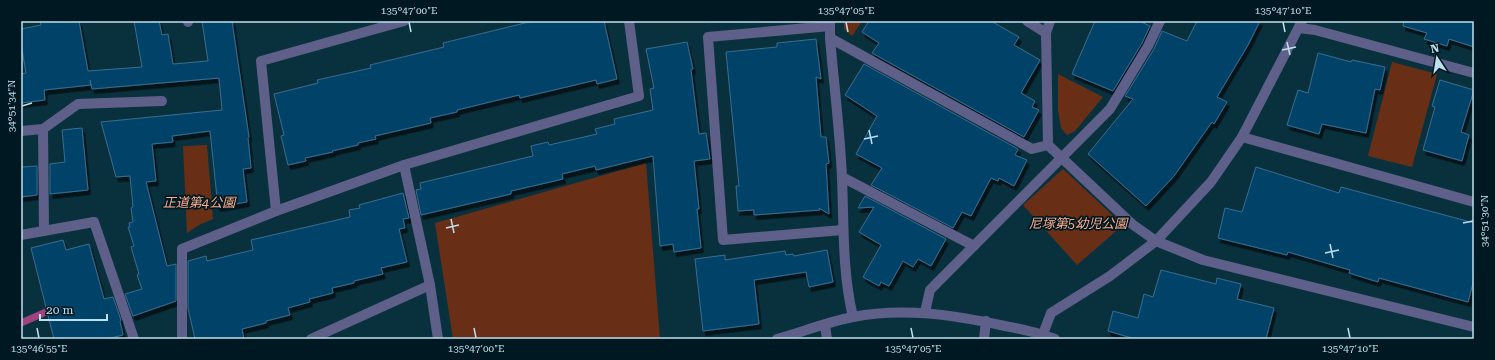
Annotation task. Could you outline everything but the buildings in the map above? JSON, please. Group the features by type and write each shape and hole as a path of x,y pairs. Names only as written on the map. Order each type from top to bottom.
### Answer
{"street":[{"path":"276,211 261,61 404,21"},
{"path":"182,339 182,249 276,211 404,165 639,96 629,21"},
{"path":"1027,21 1046,33"},
{"path":"1050,21 1046,33 1048,145 1132,224 1156,241 1203,260 1474,327"},
{"path":"924,312 930,290 1110,109 1148,46 1160,21"},
{"path":"843,230 722,240 708,37 830,23 842,177 843,230 848,296 853,317"},
{"path":"1043,334 1051,313 1110,276 1156,241 1210,182 1242,137 1300,24 1315,30 1474,73"},
{"path":"830,38 1032,149 1048,145"},
{"path":"21,131 43,129 78,104 162,101"},
{"path":"43,129 44,231"},
{"path":"1242,137 1474,202"},
{"path":"404,165 430,286 438,339"},
{"path":"842,177 974,246"},
{"path":"21,235 94,222 134,339"},
{"path":"311,339 430,286"},
{"path":"777,339 853,317 894,312 924,312 986,322 1043,334 1055,339"},
{"path":"984,339 986,322"},
{"path":"825,325 827,339"}],"green space":[{"path":"844,21 862,21 852,36 844,29"},
{"path":"1392,62 1437,74 1412,167 1368,156"},
{"path":"1058,74 1103,97 1075,131 1067,135 1061,128 1058,110"},
{"name":"正道第4公園","path":"207,145 213,219 199,225 187,233 183,146"},
{"path":"646,163 660,339 453,339 435,223"},
{"name":"尼塚第5幼児公園","path":"1063,169 1123,225 1077,265 1023,205"}],"waterway":[{"path":"21,323 55,308"}]}
